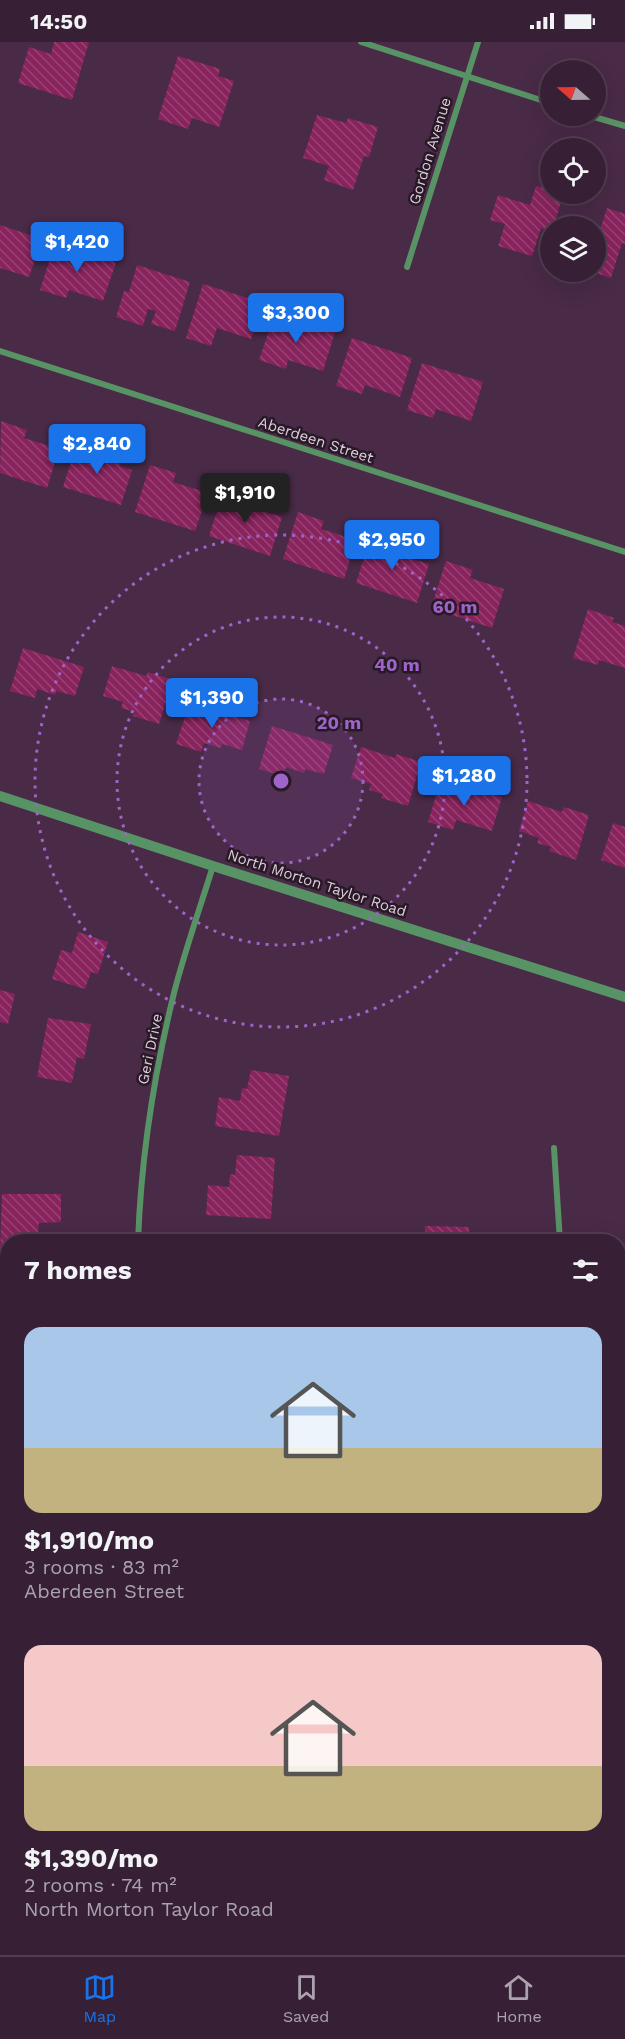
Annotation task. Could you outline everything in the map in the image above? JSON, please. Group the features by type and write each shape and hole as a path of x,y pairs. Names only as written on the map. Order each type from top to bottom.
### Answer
{"street":[{"path":"361,42 540,100"},
{"name":"Gordon Avenue","path":"407,267 478,42"},
{"path":"606,120 625,126"},
{"name":"Aberdeen Street","path":"0,351 625,552"},
{"name":"North Morton Taylor Road","path":"0,796 625,997"},
{"name":"Geri Drive","path":"138,1234 140,1196 153,1091 174,992 213,866"},
{"path":"554,1148 559,1234"}],"building":[{"path":"54,42 89,42 72,100 18,83 29,47 51,54"},
{"path":"178,56 220,69 218,76 234,81 219,127 192,118 188,129 158,119"},
{"path":"317,115 346,123 348,118 378,127 369,157 364,156 353,190 324,180 329,166 303,158"},
{"path":"536,186 540,187 540,204 560,204 557,216 540,216 540,231 532,256 498,246 505,224 490,220 498,195 530,205"},
{"path":"607,208 625,214 625,244 622,243 611,278 606,276 604,216"},
{"path":"0,225 42,239 29,277 0,268"},
{"path":"55,243 116,262 103,301 69,290 66,298 40,290"},
{"path":"137,265 190,282 175,331 151,324 156,311 148,309 143,326 116,317 124,291 129,292"},
{"path":"203,284 263,303 251,339 217,328 211,346 186,338"},
{"path":"275,313 335,332 323,371 288,360 286,369 259,360"},
{"path":"352,338 412,358 400,397 365,385 362,394 336,386"},
{"path":"422,363 483,382 471,421 436,409 433,418 407,410"},
{"path":"1,421 27,430 24,438 59,449 47,488 0,473"},
{"path":"77,443 101,450 100,453 122,460 120,466 132,470 121,505 63,487"},
{"path":"150,465 176,473 173,482 208,493 195,531 135,512"},
{"path":"224,489 250,497 247,506 282,517 270,556 209,536"},
{"path":"298,512 324,521 321,529 356,540 344,579 283,559"},
{"path":"371,536 397,544 394,553 429,564 417,603 356,583"},
{"path":"446,561 473,570 470,578 504,589 492,628 431,608"},
{"path":"588,609 614,618 612,622 625,626 625,668 599,660 598,665 573,658"},
{"path":"23,648 84,667 75,696 56,691 55,695 37,689 35,698 10,691"},
{"path":"112,666 146,676 148,672 173,680 159,724 133,716 135,712 121,708 123,702 103,696"},
{"path":"190,702 250,721 242,750 222,744 221,748 204,743 201,752 176,744"},
{"path":"272,726 333,745 324,774 305,769 304,773 286,767 283,776 259,769"},
{"path":"361,747 395,758 396,754 421,762 408,806 381,798 383,794 369,790 371,784 351,778"},
{"path":"441,779 502,797 492,831 456,820 453,830 428,822"},
{"path":"528,801 562,812 564,807 589,815 576,860 549,851 551,847 537,843 539,838 519,831"},
{"path":"613,823 625,827 625,868 601,860"},
{"path":"78,932 108,942 98,974 91,972 85,989 52,979 61,950 72,953"},
{"path":"0,990 15,994 8,1024 0,1022"},
{"path":"48,1018 91,1024 84,1059 77,1057 72,1083 37,1077"},
{"path":"251,1070 289,1076 279,1136 215,1126 219,1097 240,1101 242,1088 247,1089"},
{"path":"237,1155 275,1158 271,1219 206,1215 208,1185 229,1187 230,1174 235,1175"},
{"path":"2,1194 61,1194 61,1222 39,1223 38,1232 33,1232 33,1234 1,1234"},
{"path":"425,1226 469,1227 469,1234 425,1234"}]}
